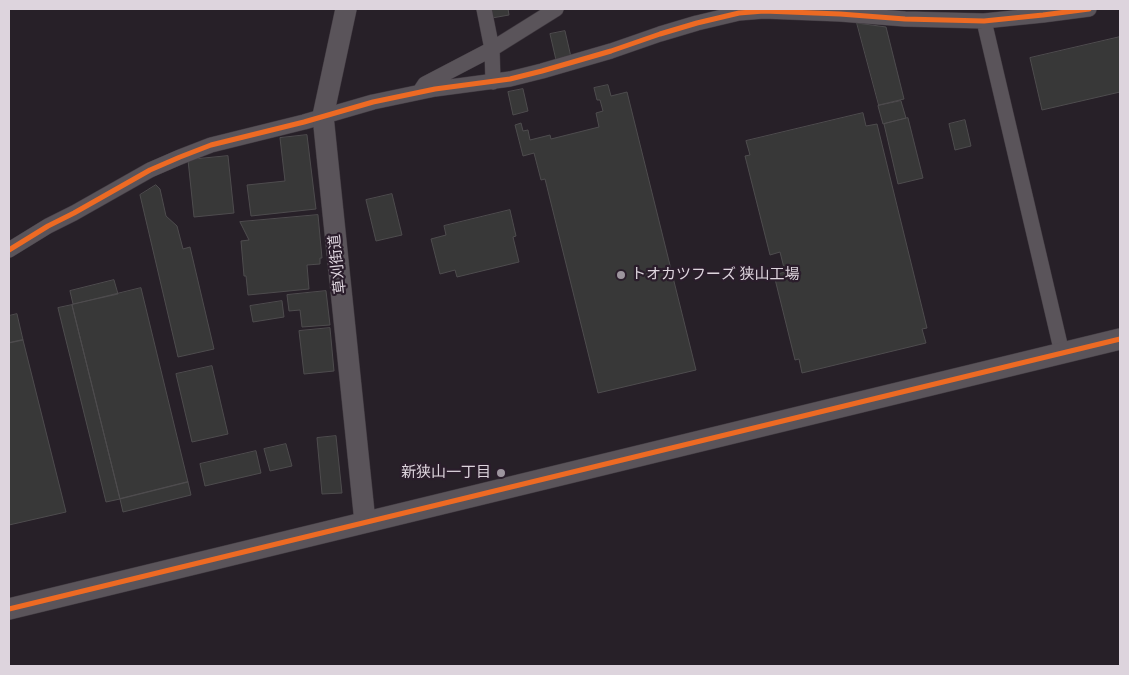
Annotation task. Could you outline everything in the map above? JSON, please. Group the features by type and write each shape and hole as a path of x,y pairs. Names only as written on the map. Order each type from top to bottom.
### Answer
{"street":[{"name":"草刈街道","path":"346,9 322,116 365,522"},
{"path":"484,9 492,49 493,82"},
{"path":"420,91 425,84 492,49 556,9"},
{"path":"9,250 48,226 150,170 212,145 420,91 493,82 542,71 739,11 860,15 905,19 944,14 984,21 1043,16 1089,9"},
{"path":"984,21 1062,353"},
{"path":"9,609 1120,339"}],"building":[{"path":"490,9 508,9 509,15 492,18"},
{"path":"857,23 886,27 904,99 879,105"},
{"path":"565,31 571,57 556,60 550,34"},
{"path":"1120,37 1120,92 1042,110 1030,58"},
{"name":"トオカツフーズ 狭山工場","path":"608,85 611,96 627,92 696,370 598,393 545,179 541,180 534,153 523,156 515,125 521,123 523,131 528,130 530,140 550,135 551,139 599,127 596,113 603,111 600,100 597,100 594,88"},
{"path":"523,89 528,111 513,115 508,92"},
{"path":"901,101 906,118 883,124 878,106"},
{"path":"863,113 866,126 877,124 927,328 922,329 926,343 802,373 799,359 795,360 774,275 785,272 780,252 770,255 745,156 750,155 746,141"},
{"path":"908,118 923,178 898,184 884,124"},
{"path":"965,120 971,146 955,150 949,124"},
{"path":"307,135 316,209 251,216 247,185 285,181 280,138"},
{"path":"228,156 234,213 194,217 188,160"},
{"path":"156,185 160,189 166,216 177,226 183,249 190,247 214,349 178,357 140,195"},
{"path":"392,194 402,235 376,241 366,200"},
{"path":"510,210 516,236 513,237 519,262 457,277 455,270 440,274 431,239 446,235 444,226"},
{"path":"318,215 322,258 320,258 320,264 307,265 309,289 248,295 246,276 244,276 241,241 249,240 240,222"},
{"path":"114,280 118,294 73,304 70,291"},
{"path":"141,288 188,482 120,499 72,305"},
{"path":"326,291 330,325 302,327 300,310 289,311 287,295"},
{"path":"282,301 284,317 253,322 250,306"},
{"path":"72,305 120,499 106,502 58,308"},
{"path":"17,314 23,340 9,343 9,316"},
{"path":"330,328 334,371 304,374 299,331"},
{"path":"23,340 66,512 9,525 9,343"},
{"path":"212,366 228,434 192,442 176,374"},
{"path":"336,436 342,493 322,494 317,438"},
{"path":"286,444 292,466 270,471 264,449"},
{"path":"256,451 261,473 205,486 200,464"},
{"path":"188,482 191,495 123,512 120,499"}],"cycle path":[{"path":"9,250 48,226 150,170 211,145 304,122 373,102 435,89 510,79 611,51 697,23 739,13 764,11 905,19 984,21 1089,9"},
{"path":"9,609 1120,339"}],"place":[{"name":"トオカツフーズ 狭山工場","path":"621,275"},
{"name":"新狭山一丁目","path":"501,473"}]}
